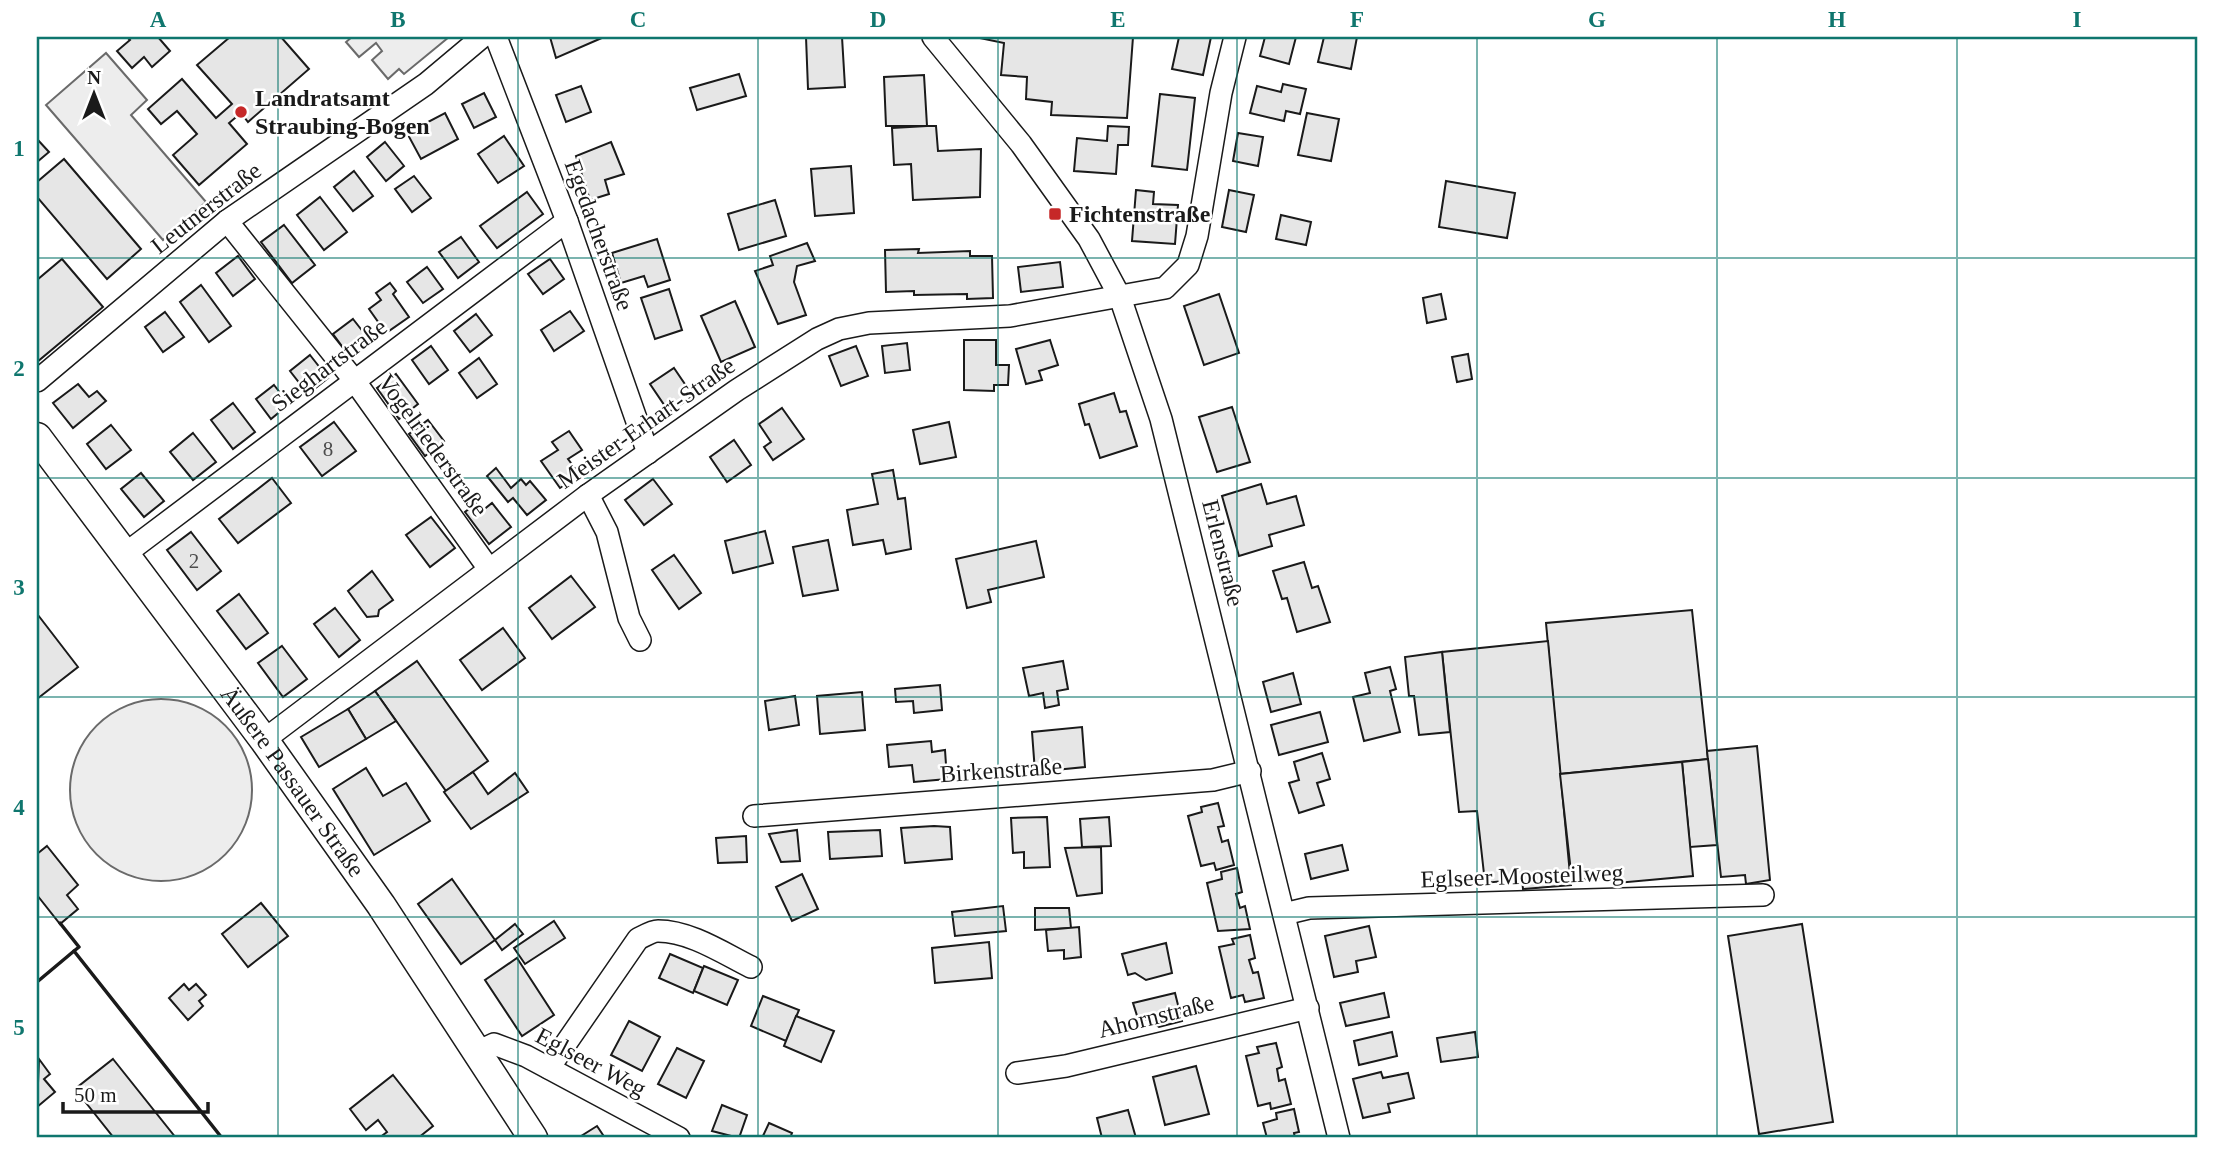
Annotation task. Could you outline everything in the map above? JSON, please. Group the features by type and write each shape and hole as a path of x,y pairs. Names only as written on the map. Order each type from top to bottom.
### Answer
{"main road":[{"name":"Äußere Passauer Straße","path":"37,437 264,740 381,905 533,1138"}],"street":[{"name":"Leutnerstraße","path":"37,381 227,221 425,84 482,37"},
{"name":"Egedacherstraße","path":"496,37 567,221 648,453"},
{"name":"Erlenstraße","path":"933,37 1021,144 1088,239 1120,297 1161,419 1339,1138"},
{"path":"1120,297 1165,288 1188,265 1197,236 1221,93 1235,37"},
{"name":"Vogelriederstraße","path":"227,221 354,380 489,569"},
{"name":"Sieghartstraße","path":"125,554 567,221"},
{"name":"Meister-Erhart-Straße","path":"264,740 588,495 797,350 839,330 905,319 1010,316 1120,297"},
{"path":"588,495 607,532 629,618 640,640"},
{"name":"Birkenstraße","path":"754,816 1213,780 1250,771"},
{"name":"Eglseer Moosteilweg","path":"1284,914 1309,908 1763,895"},
{"path":"549,1068 638,939 656,931 676,934 704,943 751,967"},
{"name":"Ahornstraße","path":"1017,1073 1066,1066 1308,1008"},
{"name":"Eglseer Weg","path":"477,1052 494,1044 549,1068 680,1138"}],"shaded area":[{"path":"352,37 449,37 404,74 399,69 388,79 372,60 382,51 376,43 359,57 346,42"},
{"path":"106,53 147,100 131,115 206,202 163,240 46,105"},
{"path":"161,699 179,700 196,706 226,725 245,755 251,772 251,808 245,825 226,855 196,874 179,880 161,881 143,880 126,874 96,855 77,825 71,808 70,790 71,772 77,755 96,725 126,706 143,700"}],"building":[{"path":"127,37 158,37 170,51 152,67 144,57 132,68 117,51 130,40"},
{"name":"Landratsamt Straubing-Bogen","path":"230,37 281,37 309,69 248,122 241,113 229,123 247,144 199,185 173,155 197,134 177,111 161,124 148,109 182,79 216,118 232,104 197,65"},
{"path":"550,37 604,37 556,58"},
{"path":"806,37 842,37 845,87 808,89"},
{"path":"975,37 1133,37 1127,118 1051,115 1052,102 1026,99 1027,77 1001,75 1004,43"},
{"path":"1179,37 1211,37 1203,75 1172,69"},
{"path":"1265,37 1296,37 1289,64 1260,56"},
{"path":"1324,37 1357,37 1351,69 1318,62"},
{"path":"739,74 746,96 697,110 690,88"},
{"path":"924,75 927,126 886,126 884,77"},
{"path":"1283,84 1306,89 1300,114 1286,111 1284,121 1250,113 1257,86 1281,92"},
{"path":"581,86 591,112 566,122 556,95"},
{"path":"484,93 496,117 474,128 462,104"},
{"path":"1160,94 1195,98 1187,170 1152,166"},
{"path":"445,113 458,139 421,159 407,133"},
{"path":"1307,113 1339,119 1331,161 1298,155"},
{"path":"936,126 938,151 981,149 980,197 913,200 911,164 894,165 892,128"},
{"path":"1108,126 1129,127 1128,145 1118,145 1116,174 1074,171 1077,138 1107,141"},
{"path":"1238,133 1263,137 1258,166 1233,161"},
{"path":"504,136 524,166 498,183 478,154"},
{"path":"37,139 49,152 37,162"},
{"path":"385,142 404,166 386,181 367,157"},
{"path":"611,142 624,174 605,180 609,194 590,200 576,156"},
{"path":"64,159 141,249 107,279 37,197 37,182"},
{"path":"851,166 854,213 815,216 811,169"},
{"path":"354,171 373,196 353,211 334,187"},
{"path":"414,176 431,198 412,212 395,189"},
{"path":"1446,181 1515,193 1507,238 1439,227"},
{"path":"1136,190 1154,192 1153,204 1178,205 1175,244 1132,241"},
{"path":"1229,190 1254,195 1246,232 1222,227"},
{"path":"527,192 543,214 497,248 480,226"},
{"path":"320,197 347,232 324,250 297,215"},
{"path":"775,200 786,236 739,250 728,214"},
{"path":"1281,215 1311,222 1306,245 1276,239"},
{"path":"284,225 315,265 292,283 261,242"},
{"path":"461,237 479,262 458,278 439,252"},
{"path":"657,239 670,280 648,287 644,276 621,283 612,253"},
{"path":"807,243 815,261 797,266 794,282 806,315 778,324 755,271 773,265 770,256"},
{"path":"919,249 918,253 970,251 970,256 992,256 993,298 967,299 967,294 914,295 914,291 886,292 885,250"},
{"path":"238,256 255,279 233,296 216,273"},
{"path":"62,259 103,307 37,362 37,280"},
{"path":"550,259 564,279 543,294 528,274"},
{"path":"1060,262 1063,287 1021,292 1018,267"},
{"path":"427,267 443,289 423,303 407,282"},
{"path":"390,283 396,291 393,294 409,317 386,333 369,309 381,300 376,293"},
{"path":"201,285 231,326 209,342 180,302"},
{"path":"669,289 682,330 655,339 641,298"},
{"path":"1219,294 1239,353 1204,365 1184,306"},
{"path":"1441,294 1446,319 1427,323 1423,298"},
{"path":"735,301 755,347 721,362 701,316"},
{"path":"570,311 584,331 554,351 541,330"},
{"path":"165,312 184,337 163,352 145,327"},
{"path":"476,314 492,335 470,352 454,331"},
{"path":"353,319 371,342 350,357 333,334"},
{"path":"964,340 996,340 996,365 1009,365 1008,385 994,385 994,391 964,390"},
{"path":"1050,340 1058,365 1039,371 1042,380 1026,384 1016,349"},
{"path":"907,343 910,370 885,373 882,346"},
{"path":"431,346 448,370 429,384 412,360"},
{"path":"856,346 868,376 841,386 829,356"},
{"path":"1468,354 1472,379 1457,382 1452,357"},
{"path":"310,355 328,378 308,394 290,371"},
{"path":"479,358 497,384 477,398 459,373"},
{"path":"674,368 693,396 669,412 650,384"},
{"path":"396,374 418,404 399,419 377,388"},
{"path":"78,384 89,397 97,391 106,401 73,428 53,403"},
{"path":"274,385 289,404 271,419 256,399"},
{"path":"1114,393 1120,412 1126,411 1137,446 1100,458 1079,404"},
{"path":"233,403 255,432 233,449 211,420"},
{"path":"1232,407 1250,462 1217,472 1199,417"},
{"path":"782,408 804,439 773,460 764,447 771,442 759,424"},
{"path":"428,420 444,441 425,456 409,434"},
{"path":"334,422 356,451 322,476 300,447"},
{"path":"949,422 956,457 920,464 913,430"},
{"path":"111,425 131,450 106,469 87,444"},
{"path":"569,431 582,450 568,459 580,475 560,488 541,461 558,450 552,442"},
{"path":"193,433 216,462 193,480 170,452"},
{"path":"734,440 751,465 727,482 710,457"},
{"path":"496,468 511,488 521,479 526,485 530,481 546,500 527,515 513,498 508,502 487,476"},
{"path":"893,470 898,499 905,498 911,549 886,554 883,540 853,545 847,510 878,504 872,474"},
{"path":"141,473 164,501 144,517 121,489"},
{"path":"272,478 291,503 238,543 219,519"},
{"path":"653,479 672,504 644,525 625,500"},
{"path":"1261,484 1267,504 1296,496 1304,525 1269,535 1272,546 1239,556 1222,496"},
{"path":"476,503 482,511 492,503 511,527 489,544 465,512"},
{"path":"431,517 455,548 430,567 406,535"},
{"path":"765,531 773,563 733,573 725,541"},
{"path":"191,532 221,571 197,590 167,550"},
{"path":"828,540 838,590 803,596 793,547"},
{"path":"1036,541 1044,577 988,590 991,602 967,608 956,559"},
{"path":"674,555 701,593 679,609 652,570"},
{"path":"1304,562 1312,588 1318,586 1330,622 1297,632 1287,598 1282,599 1273,571"},
{"path":"372,571 393,600 379,610 378,616 367,617 348,591"},
{"path":"571,576 595,607 552,639 529,608"},
{"path":"239,594 268,633 246,649 217,611"},
{"path":"335,608 360,640 339,657 314,624"},
{"path":"1692,610 1708,759 1560,774 1546,623"},
{"path":"37,616 78,667 37,699"},
{"path":"503,628 525,658 482,690 460,660"},
{"path":"1548,641 1571,885 1523,889 1522,879 1485,883 1477,811 1459,812 1442,652"},
{"path":"282,646 307,679 283,697 258,663"},
{"path":"1442,652 1450,732 1419,735 1414,696 1409,696 1405,657"},
{"path":"417,661 488,761 446,791 375,691"},
{"path":"1063,661 1068,689 1057,691 1059,705 1045,708 1043,693 1029,696 1023,668"},
{"path":"1390,667 1396,689 1390,691 1400,732 1364,741 1353,697 1370,693 1365,673"},
{"path":"1293,673 1301,704 1271,712 1263,682"},
{"path":"940,685 942,710 914,713 913,701 896,702 895,689"},
{"path":"375,691 396,721 366,739 348,709"},
{"path":"862,692 865,730 820,734 817,696"},
{"path":"795,696 799,725 769,730 765,701"},
{"path":"348,709 366,739 319,767 301,737"},
{"path":"1320,712 1328,742 1279,755 1271,725"},
{"path":"1082,727 1085,767 1035,772 1032,732"},
{"path":"931,741 932,752 945,750 947,779 914,782 912,765 889,767 887,745"},
{"path":"1757,746 1770,880 1746,884 1745,875 1721,877 1707,751"},
{"path":"1322,753 1330,779 1317,783 1324,805 1299,813 1289,783 1299,780 1294,762"},
{"path":"1708,759 1717,845 1690,847 1682,762"},
{"path":"1682,762 1693,876 1617,883 1616,876 1572,881 1560,774"},
{"path":"366,768 383,796 406,783 430,821 374,855 333,789"},
{"path":"473,772 488,794 515,773 528,792 471,829 444,792"},
{"path":"1218,803 1224,826 1218,827 1222,842 1228,840 1234,865 1216,870 1214,863 1201,866 1188,816 1202,812 1201,807"},
{"path":"1047,817 1050,867 1024,868 1024,852 1013,853 1011,818"},
{"path":"1109,817 1111,846 1082,847 1080,819"},
{"path":"950,827 952,859 905,863 901,828"},
{"path":"797,830 800,861 781,862 769,834"},
{"path":"880,830 882,856 830,859 828,832"},
{"path":"746,836 747,862 718,863 716,838"},
{"path":"1342,845 1348,870 1311,879 1305,854"},
{"path":"47,846 78,885 67,895 78,909 60,924 37,895 37,854"},
{"path":"1101,847 1102,893 1077,896 1065,848"},
{"path":"1237,868 1242,892 1236,894 1240,908 1245,906 1250,929 1218,931 1207,883 1222,879 1221,872"},
{"path":"802,874 818,909 792,921 776,887"},
{"path":"452,879 495,940 461,964 418,904"},
{"path":"261,903 288,936 248,967 222,934"},
{"path":"1003,906 1006,931 955,936 952,912"},
{"path":"1035,908 1069,908 1071,928 1035,930"},
{"path":"554,921 565,938 525,964 514,948"},
{"path":"515,924 523,934 502,950 495,940"},
{"path":"1802,924 1833,1122 1759,1134 1728,936"},
{"path":"1369,926 1376,957 1356,961 1358,972 1334,977 1325,936"},
{"path":"1079,927 1081,957 1064,959 1064,950 1048,951 1046,930"},
{"path":"1250,935 1255,958 1249,960 1253,973 1258,972 1264,998 1245,1002 1243,995 1231,998 1219,947 1234,944 1232,939"},
{"path":"989,942 992,978 935,983 932,948"},
{"path":"1166,943 1172,973 1146,980 1135,973 1128,975 1122,954"},
{"path":"670,954 703,968 693,993 659,978"},
{"path":"517,958 554,1015 522,1036 485,980"},
{"path":"704,966 738,980 727,1005 694,991"},
{"path":"184,984 189,990 196,984 206,995 199,1001 203,1006 188,1020 169,998"},
{"path":"1175,993 1182,1021 1159,1027 1148,1019 1139,1022 1133,1003"},
{"path":"1384,993 1389,1017 1346,1026 1340,1003"},
{"path":"763,996 799,1010 786,1041 751,1026"},
{"path":"796,1016 834,1031 821,1062 784,1046"},
{"path":"629,1021 660,1037 642,1071 611,1055"},
{"path":"1392,1032 1397,1056 1359,1065 1354,1041"},
{"path":"1475,1032 1478,1057 1441,1062 1437,1038"},
{"path":"1276,1043 1282,1067 1277,1069 1279,1081 1285,1079 1291,1104 1271,1109 1270,1103 1258,1106 1246,1056 1259,1053 1257,1047"},
{"path":"677,1048 704,1061 686,1098 658,1084"},
{"path":"39,1059 50,1074 44,1079 55,1092 37,1107"},
{"path":"113,1059 176,1138 114,1138 75,1089"},
{"path":"1196,1066 1209,1114 1165,1125 1153,1077"},
{"path":"1381,1072 1383,1078 1408,1073 1414,1098 1388,1104 1390,1112 1363,1118 1353,1079"},
{"path":"393,1075 433,1126 418,1138 379,1138 387,1132 378,1120 366,1130 350,1109"},
{"path":"722,1105 747,1115 739,1138 712,1131"},
{"path":"1294,1109 1299,1132 1294,1133 1295,1138 1267,1138 1263,1123 1277,1119 1276,1113"},
{"path":"1128,1110 1136,1138 1102,1138 1097,1118"},
{"path":"769,1123 792,1133 790,1138 762,1138"},
{"path":"597,1126 605,1138 578,1138"}],"wall":[{"path":"60,923 79,947 74,951 222,1138"},
{"path":"37,982 74,951"}],"place":[{"name":"Landratsamt Straubing-Bogen","path":"241,112"},
{"name":"Fichtenstraße","path":"1055,214"}]}
